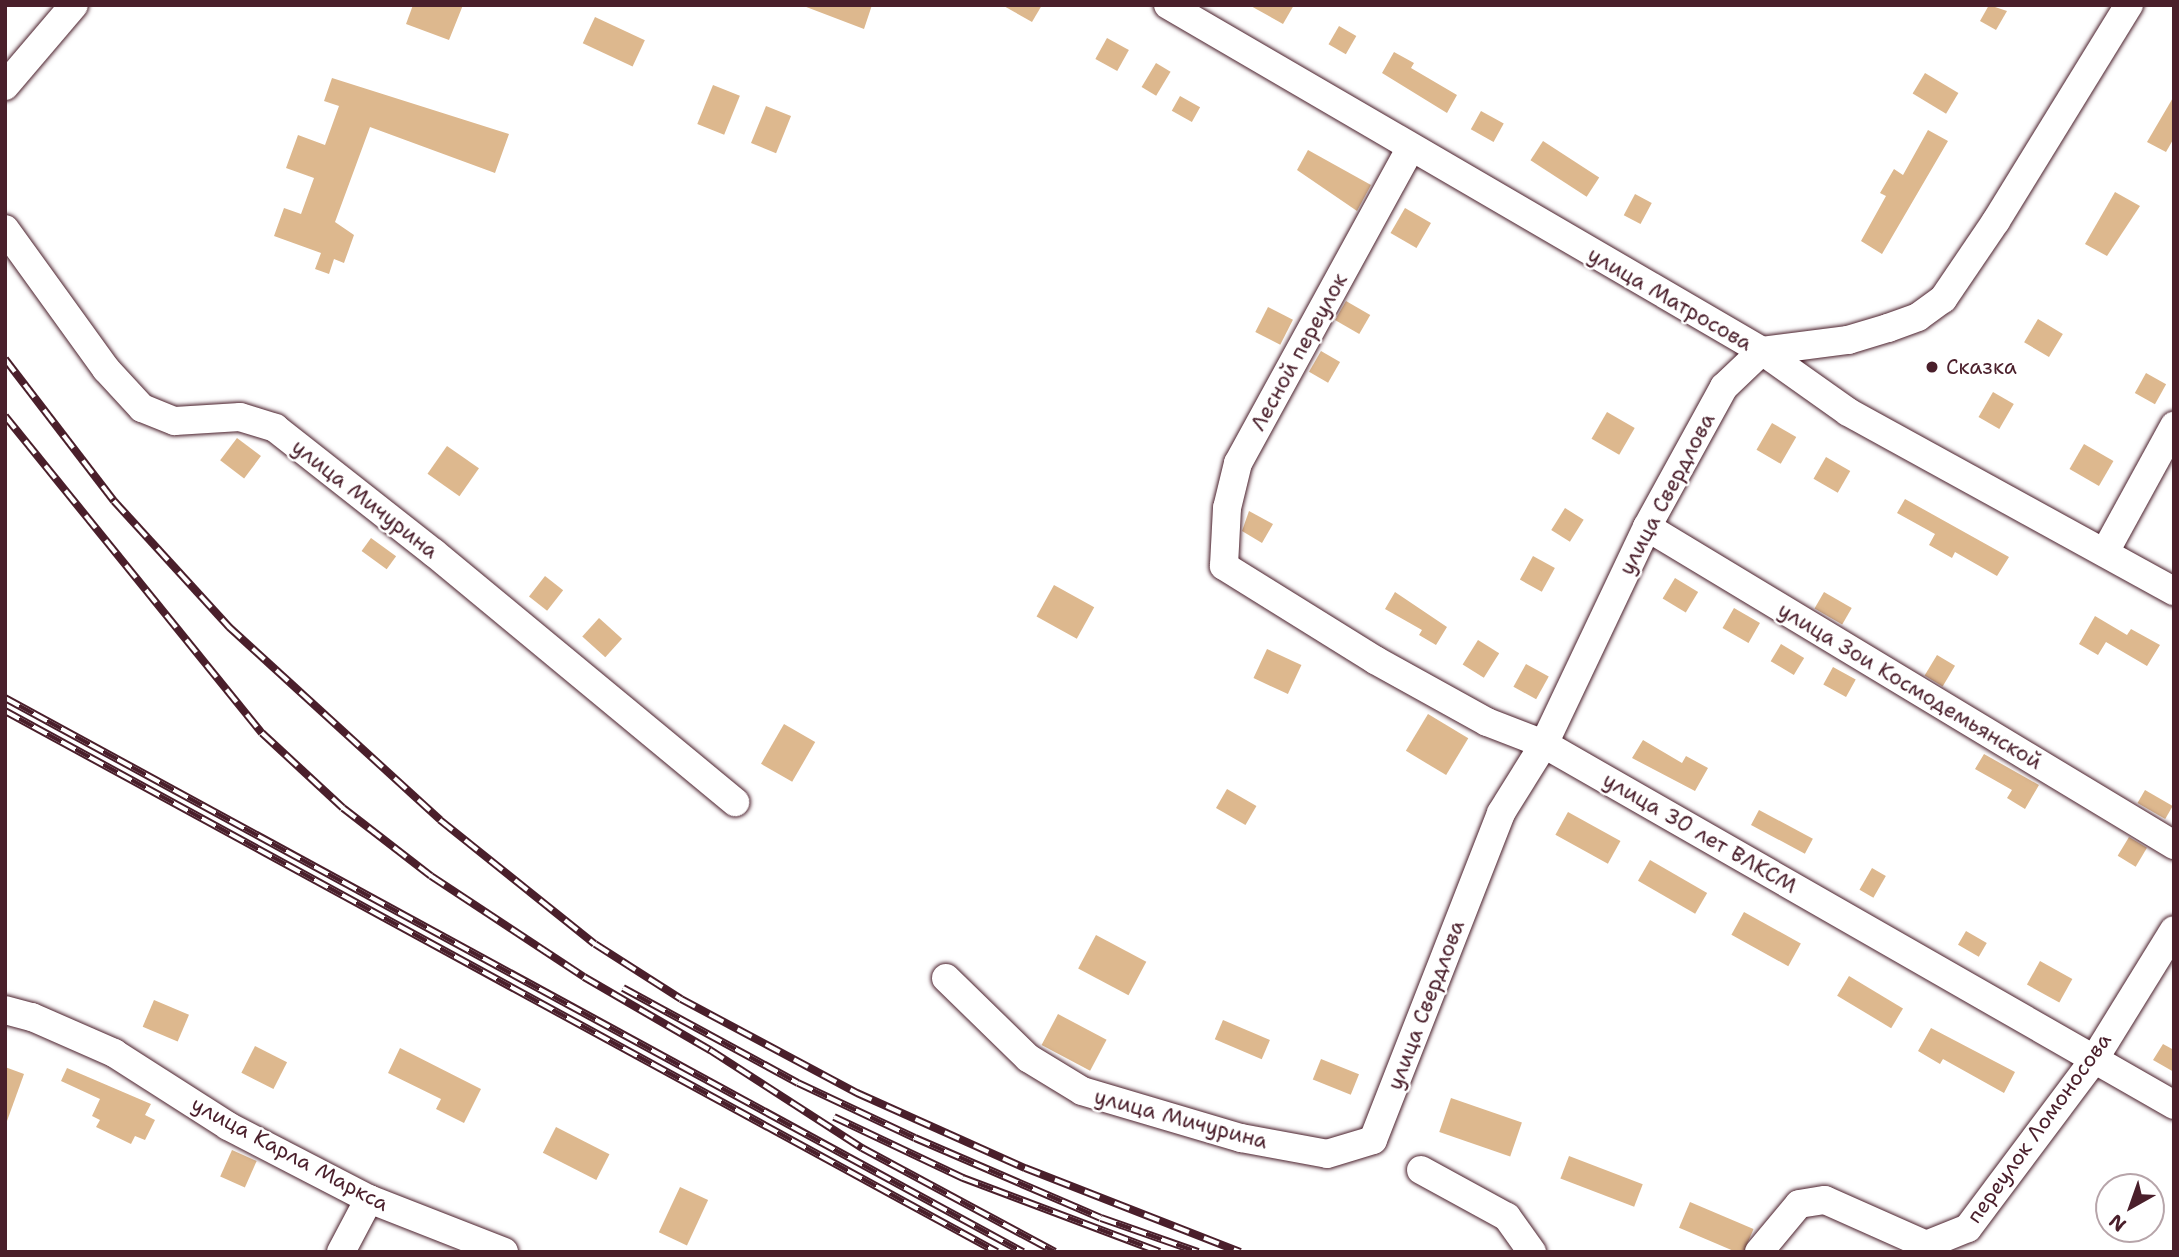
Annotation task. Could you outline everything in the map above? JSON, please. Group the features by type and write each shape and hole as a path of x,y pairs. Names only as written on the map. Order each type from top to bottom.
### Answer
{"street":[{"path":"5,86 74,5"},
{"name":"улица Матросова","path":"1167,5 1410,149 1762,351 1848,412 2174,591"},
{"path":"1762,351 1848,340 1918,317 1943,299 1996,221 2129,5"},
{"name":"Лесной переулок","path":"1224,566 1227,509 1238,463 1410,149"},
{"name":"улица Мичурина","path":"5,229 106,369 142,408 175,421 240,417 275,428 434,553 734,803"},
{"name":"улица Свердлова","path":"1373,1140 1501,813 1544,744 1647,527 1724,387 1762,351"},
{"path":"2105,552 2174,426"},
{"name":"улица Зои Космодемьянской","path":"1647,527 2174,845"},
{"name":"улица 30 лет ВЛКСМ","path":"1224,566 1465,710 1544,744 2174,1105"},
{"name":"переулок Ломоносова","path":"1759,1252 1799,1205 1825,1200 1926,1245 1968,1228 2095,1058 2174,930"},
{"name":"улица Мичурина","path":"946,978 1028,1058 1082,1091 1241,1138 1327,1154 1373,1140"},
{"name":"улица Карла Маркса","path":"5,1010 32,1017 114,1053 228,1126 369,1199 504,1252"},
{"path":"1421,1170 1507,1217 1532,1252"},
{"path":"341,1252 369,1199"}],"building":[{"path":"413,5 463,5 449,40 406,24"},
{"path":"801,5 872,5 864,29"},
{"path":"1002,5 1042,5 1032,22"},
{"path":"1249,5 1294,5 1283,24"},
{"path":"1989,5 2007,11 1996,30 1980,21"},
{"path":"595,17 645,40 633,67 583,43"},
{"path":"1339,26 1356,36 1346,54 1328,44"},
{"path":"1107,38 1129,50 1117,71 1095,59"},
{"path":"1394,52 1414,63 1411,68 1457,95 1447,113 1382,73"},
{"path":"1156,63 1171,72 1156,96 1142,87"},
{"path":"1925,73 1958,93 1946,114 1913,94"},
{"path":"332,78 509,134 495,173 370,127 335,222 354,235 344,263 334,259 329,274 315,269 321,253 274,236 284,208 301,214 314,178 286,168 298,135 325,145 339,106 324,101"},
{"path":"713,85 740,96 724,135 697,124"},
{"path":"1180,96 1200,107 1192,122 1172,111"},
{"path":"2174,96 2174,138 2166,152 2147,142"},
{"path":"766,106 791,116 776,153 751,143"},
{"path":"1481,111 1504,124 1494,142 1471,129"},
{"path":"1928,130 1948,141 1882,254 1861,241 1886,196 1880,193 1894,169 1903,175"},
{"path":"1543,141 1599,177 1587,197 1530,160"},
{"path":"1308,150 1371,185 1357,211 1297,170"},
{"path":"2115,192 2140,206 2107,256 2085,244"},
{"path":"1635,194 1652,203 1641,224 1624,215"},
{"path":"1405,208 1431,223 1416,248 1390,233"},
{"path":"1346,301 1370,315 1359,334 1335,320"},
{"path":"1268,307 1293,320 1280,345 1255,332"},
{"path":"2038,319 2063,334 2049,357 2024,342"},
{"path":"1321,351 1340,362 1328,383 1309,372"},
{"path":"2146,373 2166,384 2155,404 2135,393"},
{"path":"1993,392 2014,404 1999,429 1978,417"},
{"path":"1607,412 1635,428 1619,455 1592,439"},
{"path":"1772,423 1796,437 1781,464 1756,450"},
{"path":"237,438 261,456 244,478 220,460"},
{"path":"2084,444 2113,461 2099,486 2070,469"},
{"path":"447,446 479,468 459,496 427,474"},
{"path":"1826,457 1850,471 1838,493 1814,479"},
{"path":"1905,499 2009,557 1997,576 1955,552 1952,558 1929,545 1935,534 1897,513"},
{"path":"1565,508 1584,520 1570,542 1551,530"},
{"path":"1249,511 1273,524 1262,543 1242,531"},
{"path":"371,538 396,556 387,569 362,551"},
{"path":"1533,556 1555,568 1542,592 1520,580"},
{"path":"545,576 563,590 547,611 529,596"},
{"path":"1675,578 1698,592 1686,612 1663,599"},
{"path":"1054,585 1094,607 1077,639 1037,616"},
{"path":"1395,592 1447,627 1436,645 1419,635 1422,630 1385,609"},
{"path":"1824,592 1852,608 1842,624 1814,608"},
{"path":"1734,608 1760,623 1748,643 1722,628"},
{"path":"2095,616 2127,635 2131,629 2160,645 2147,666 2106,642 2098,655 2079,644"},
{"path":"599,618 622,639 605,657 582,637"},
{"path":"1478,640 1499,653 1484,678 1463,665"},
{"path":"1781,644 1804,658 1794,675 1771,661"},
{"path":"1267,649 1301,665 1288,694 1253,678"},
{"path":"1937,655 1955,666 1943,686 1925,676"},
{"path":"1526,664 1549,677 1536,699 1513,687"},
{"path":"1833,667 1856,680 1846,697 1823,684"},
{"path":"1428,714 1468,738 1446,775 1406,751"},
{"path":"784,724 815,742 792,782 761,764"},
{"path":"1643,740 1682,763 1686,756 1708,768 1695,791 1632,758"},
{"path":"1984,754 2039,785 2025,809 2007,798 2012,790 1975,769"},
{"path":"1227,789 1256,806 1245,825 1216,808"},
{"path":"2145,790 2173,806 2165,819 2138,803"},
{"path":"1759,810 1813,839 1805,854 1751,825"},
{"path":"1568,812 1620,841 1608,864 1555,835"},
{"path":"2129,837 2147,848 2136,867 2118,856"},
{"path":"1650,860 1707,893 1695,914 1638,881"},
{"path":"1872,868 1886,876 1873,898 1860,890"},
{"path":"1744,912 1801,944 1788,966 1731,935"},
{"path":"1966,931 1987,943 1979,957 1958,945"},
{"path":"1096,935 1146,962 1128,995 1078,969"},
{"path":"2040,961 2072,979 2059,1003 2027,985"},
{"path":"1849,976 1903,1008 1891,1028 1837,996"},
{"path":"154,1000 189,1015 178,1042 143,1027"},
{"path":"1058,1014 1107,1040 1090,1071 1042,1045"},
{"path":"1223,1020 1270,1040 1262,1059 1215,1039"},
{"path":"1931,1028 2015,1072 2004,1093 1943,1059 1940,1064 1918,1051"},
{"path":"2163,1044 2174,1050 2174,1072 2153,1060"},
{"path":"255,1046 287,1062 273,1089 241,1073"},
{"path":"400,1048 481,1089 464,1123 436,1109 441,1099 388,1073"},
{"path":"1321,1059 1359,1074 1351,1095 1313,1079"},
{"path":"5,1067 24,1074 7,1121 5,1120"},
{"path":"67,1068 151,1104 145,1115 155,1120 145,1140 135,1136 131,1144 96,1127 100,1120 92,1116 100,1099 61,1081"},
{"path":"1451,1098 1522,1122 1510,1156 1439,1132"},
{"path":"556,1127 609,1154 596,1180 543,1153"},
{"path":"232,1150 257,1161 245,1187 220,1176"},
{"path":"1569,1156 1643,1184 1634,1207 1560,1178"},
{"path":"680,1187 708,1200 687,1245 659,1232"},
{"path":"1690,1202 1754,1229 1744,1252 1736,1252 1679,1228"}],"railway":[{"path":"5,359 114,501 229,627 440,820 595,944 681,999 857,1093 1025,1168 1240,1252"},
{"path":"5,416 262,733 343,808 431,876 584,977 710,1050 862,1148 1055,1252"},
{"path":"5,698 1023,1252"},
{"path":"5,711 997,1252"},
{"path":"623,988 798,1083 915,1138 1101,1218 1198,1252"},
{"path":"834,1117 963,1178 1160,1252"}],"place":[{"name":"Сказка","path":"1932,367"}]}
